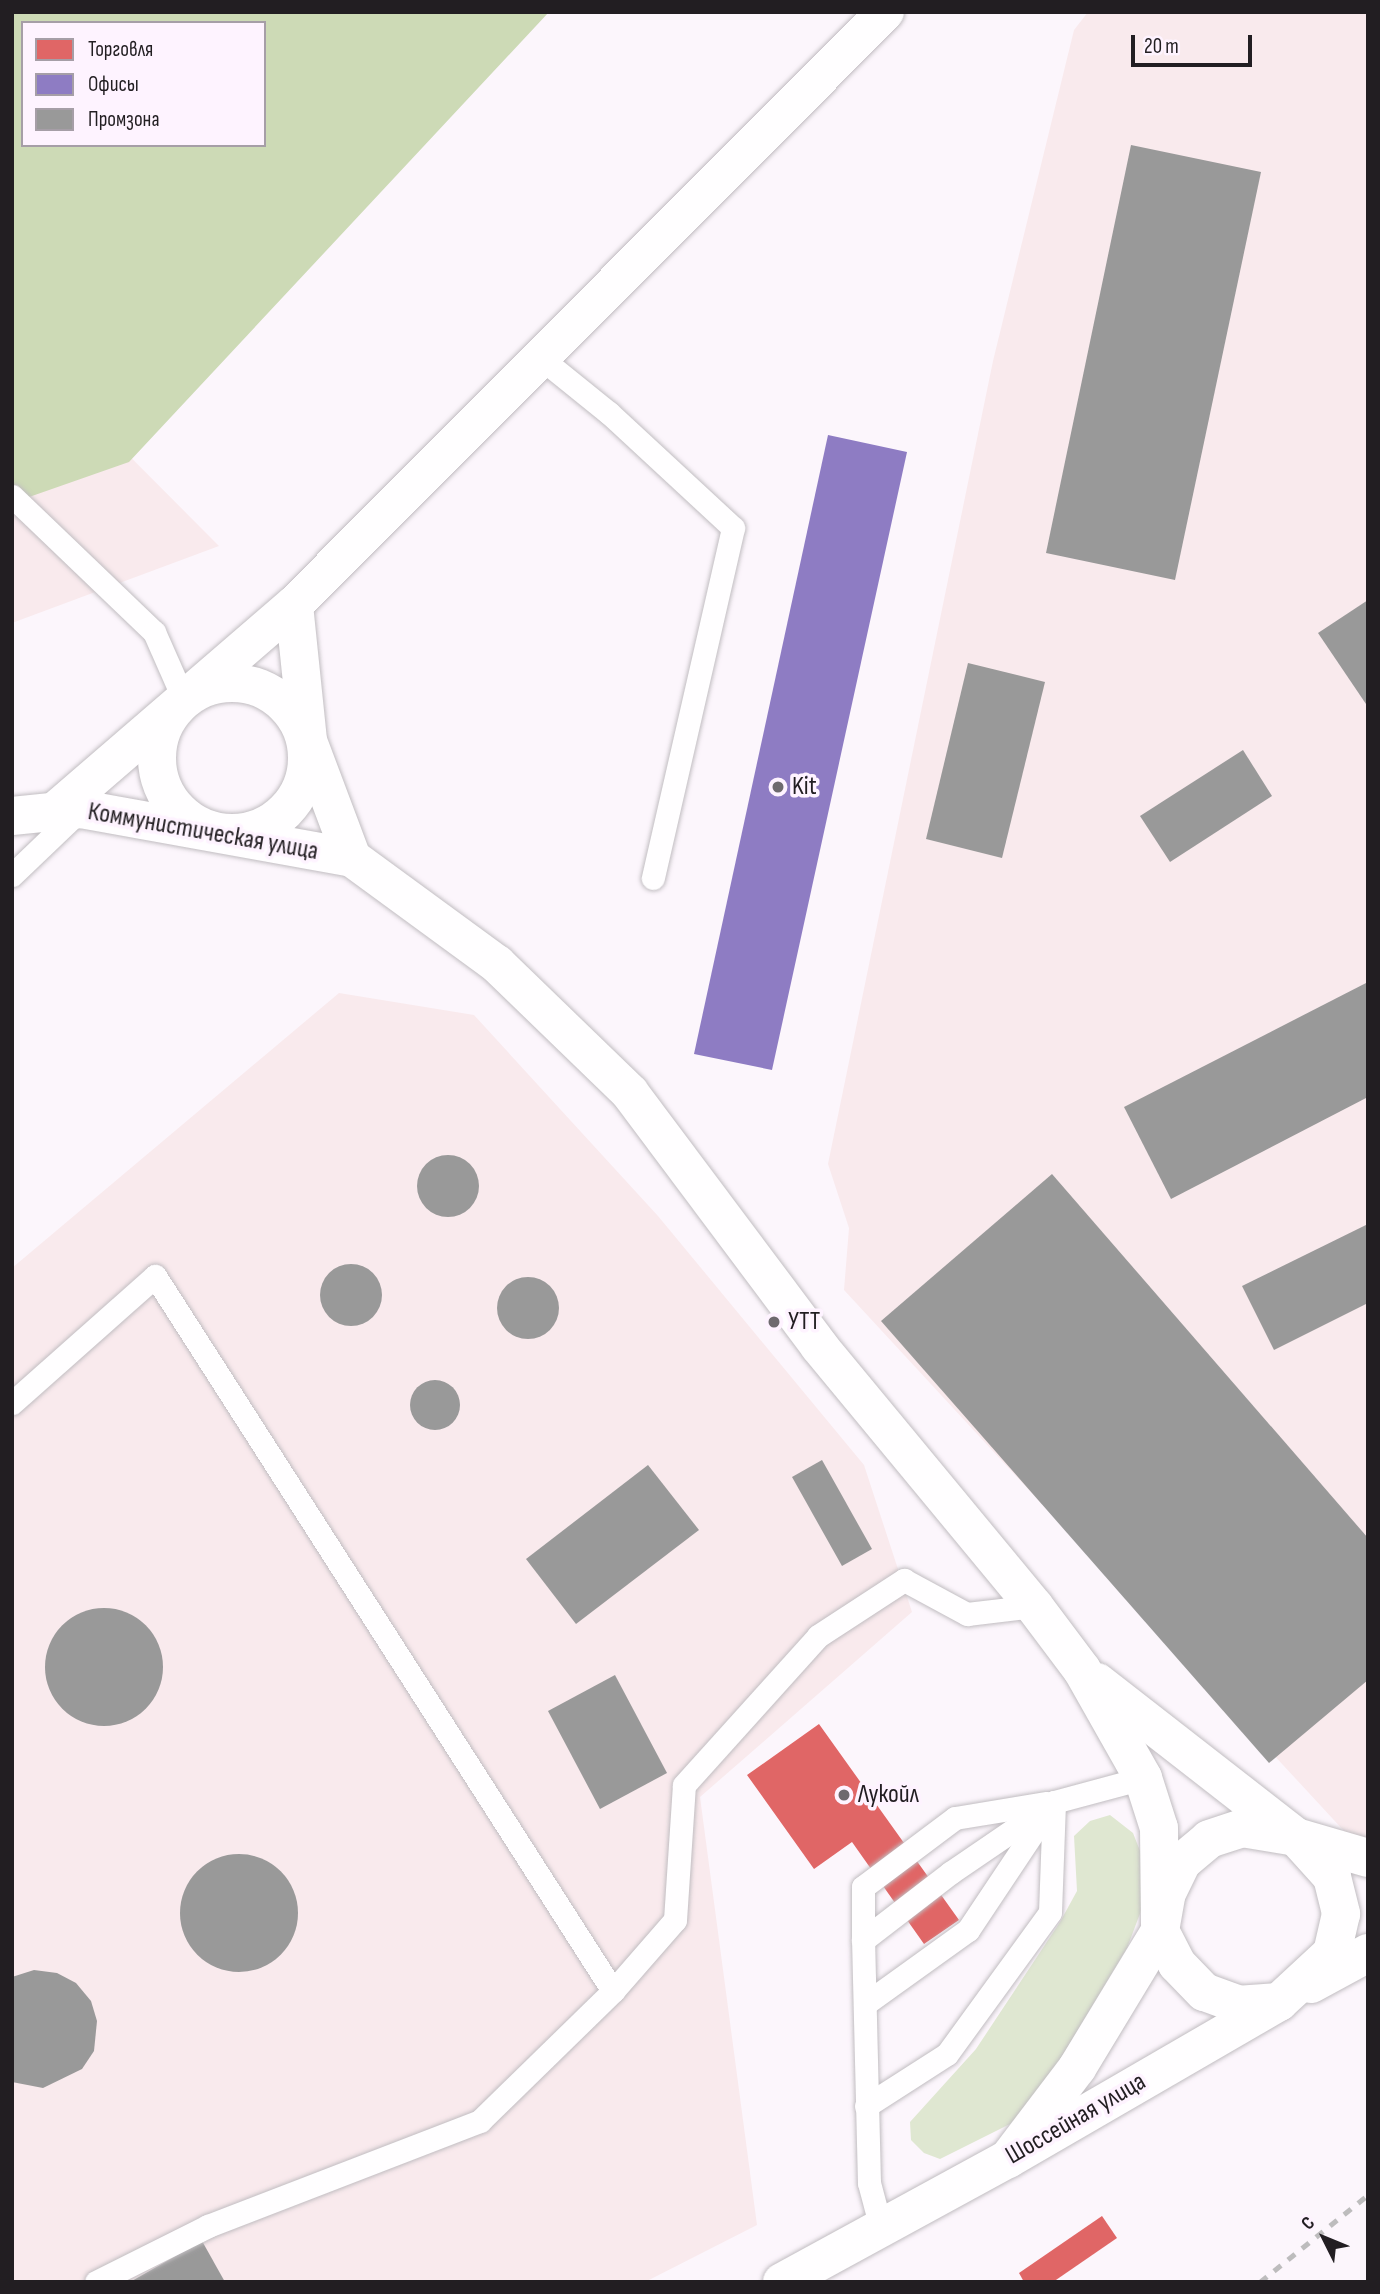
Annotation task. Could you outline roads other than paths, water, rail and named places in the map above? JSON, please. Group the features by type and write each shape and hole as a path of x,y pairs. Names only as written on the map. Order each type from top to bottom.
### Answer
{"main road":[{"path":"68,810 184,700 294,605 885,12"},
{"path":"294,605 308,741 307,771 299,794 284,813 263,827 242,834 213,832 191,822 173,805 160,783 156,758 160,733 184,700 215,685 240,683 263,690 284,703 308,741 352,858 497,964 630,1093 819,1346 1034,1606 1082,1670 1143,1778 1160,1828 1160,1931 1177,1964 1204,1992 1240,2005 1279,2002 1332,1953 1341,1914 1332,1877 1296,1837 1082,1670"},
{"name":"Коммунистическая улица","path":"12,816 68,810 213,832 352,858"},
{"path":"1008,2159 1077,2068 1160,1931 1167,1893 1182,1862 1209,1839 1242,1828 1296,1837 1368,1858"},
{"name":"Шоссейная улица","path":"782,2282 1008,2159 1368,1953"}],"lane":[{"path":"542,359 609,413 733,528 653,878"},
{"path":"12,496 154,632 184,700"},
{"path":"12,874 68,810"},
{"path":"12,1403 155,1276 613,1991"},
{"path":"96,2282 208,2226 480,2121 613,1991 675,1920 684,1785 818,1636 904,1580 967,1614 1034,1606"},
{"path":"881,2228 869,2182 863,1887 955,1818 1054,1802 1143,1778"},
{"path":"863,1940 950,1873 1054,1802"},
{"path":"865,2004 968,1930 1054,1802"},
{"path":"866,2106 947,2054 1050,1912 1054,1802"}],"railway":[{"path":"1260,2282 1368,2195"}],"place":[{"name":"Kit","path":"778,787"},
{"name":"УТТ","path":"774,1322"},
{"name":"Лукойл","path":"844,1795"}]}
